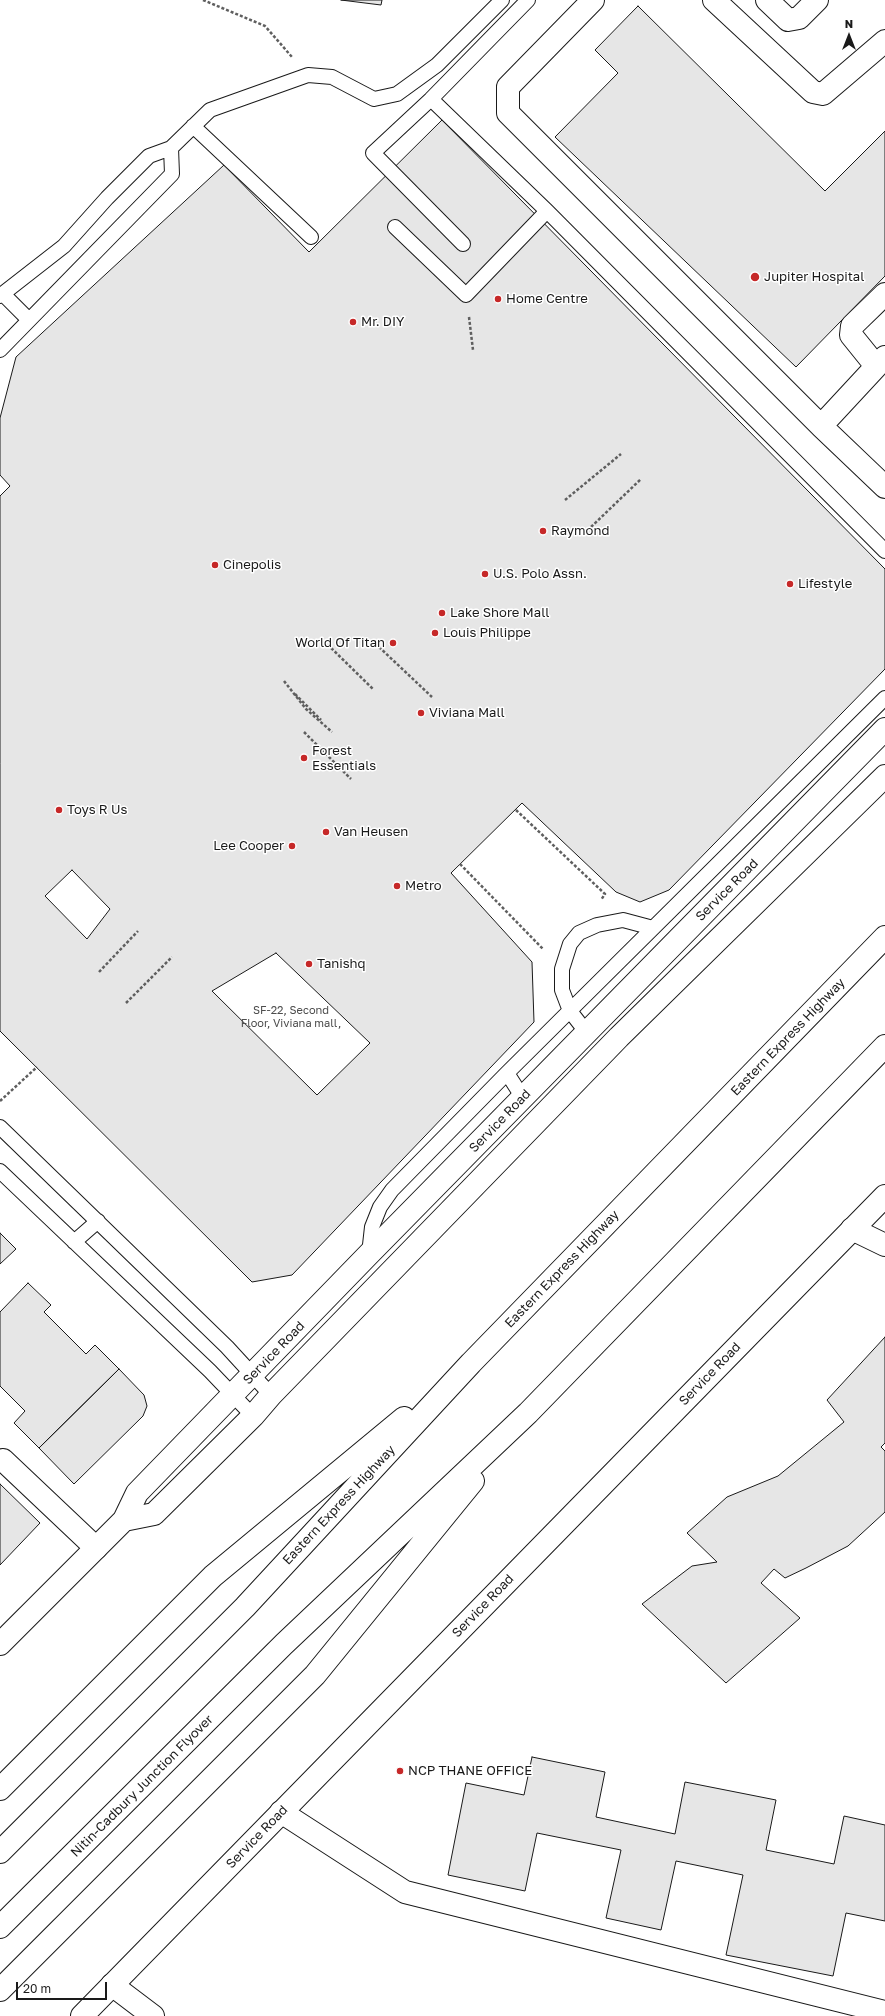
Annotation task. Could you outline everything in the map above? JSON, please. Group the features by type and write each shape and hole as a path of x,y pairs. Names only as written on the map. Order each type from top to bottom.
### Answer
{"main road":[{"path":"593,0 508,87 508,113 821,426 885,487"},
{"path":"714,0 812,92 823,94 885,40"},
{"path":"767,0 788,20 799,18 817,0"},
{"path":"821,426 881,361 851,335 852,326 885,294"},
{"name":"Service Road","path":"0,1644 124,1520 137,1493 233,1396 369,1254 885,729"},
{"name":"Service Road","path":"124,1520 154,1514 253,1416 619,1037 885,776"},
{"name":"Eastern Express Highway","path":"0,1852 245,1607 471,1363 885,937"},
{"path":"0,1990 315,1675 528,1413 885,1046"},
{"name":"Service Road","path":"82,2016 885,1196"},
{"path":"852,1229 885,1245"},
{"path":"0,1789 213,1576 471,1363"},
{"name":"Nitin-Cadbury Junction Flyover","path":"0,1927 284,1644 528,1413"},
{"path":"3,1460 96,1548"},
{"path":"281,1812 405,1892 885,2012"},
{"path":"112,1985 153,2016"}],"lane":[{"path":"29,320 1,295 64,246 107,198 149,156 171,148 210,110 308,76 332,77 374,99 397,94 437,65 502,0"},
{"path":"463,244 373,153 431,99 528,0"},
{"path":"437,65 452,77"},
{"path":"431,99 547,211 885,551"},
{"path":"193,126 311,237"},
{"path":"0,350 172,174 171,148"},
{"path":"395,227 466,295 547,211"},
{"path":"369,1254 372,1227 380,1207 392,1190 507,1073 885,698"},
{"path":"587,1032 570,1011 562,990 562,969 570,944 580,933 597,925 623,920 653,928"},
{"path":"507,1073 523,1098"},
{"path":"0,1127 228,1346 271,1396"},
{"path":"0,1171 210,1371 253,1416"},
{"path":"74,1242 98,1221"}],"path":[{"path":"203,0 265,26 308,76"},
{"path":"466,295 472,350"},
{"path":"565,500 621,454"},
{"path":"591,527 641,479 591,527"},
{"path":"324,641 374,690"},
{"path":"378,647 432,697"},
{"path":"284,681 327,726 332,732 306,710 284,681"},
{"path":"304,732 351,779"},
{"path":"460,864 545,951 580,933 605,894 516,810"},
{"path":"99,972 138,931"},
{"path":"126,1003 172,958"},
{"path":"0,1101 37,1067"}],"building":[{"path":"341,0 382,0 381,5"},
{"path":"638,6 825,191 885,131 885,276 796,367 555,137 618,73 595,50"},
{"name":"Lake Shore Mall","path":"442,120 885,569 885,669 669,890 640,902 616,892 522,803 451,873 532,962 534,1022 292,1275 252,1282 0,1031 0,496 10,486 0,475 0,418 16,357 224,165 309,252"},
{"path":"72,870 110,909 87,939 45,896"},
{"path":"276,953 370,1043 317,1095 212,991"},
{"path":"0,1233 16,1249 0,1264"},
{"path":"28,1283 51,1305 44,1312 86,1354 95,1345 119,1369 39,1448 14,1423 25,1411 0,1386 0,1312"},
{"path":"885,1337 885,1443 881,1447 885,1451 885,1512 848,1546 806,1568 785,1578 774,1569 761,1583 800,1618 726,1683 642,1604 692,1566 717,1562 687,1533 727,1497 778,1476 844,1422 827,1400"},
{"path":"119,1369 144,1395 147,1406 143,1416 74,1484 39,1448"},
{"path":"0,1484 40,1523 0,1565"},
{"path":"532,1757 605,1772 596,1817 675,1834 685,1782 776,1800 766,1850 834,1864 844,1816 885,1825 885,1921 846,1913 833,1976 726,1955 743,1875 676,1861 661,1930 606,1918 621,1850 537,1833 525,1891 448,1875 466,1783 524,1795"}],"place":[{"name":"Jupiter Hospital","path":"755,277"},
{"name":"Home Centre","path":"498,299"},
{"name":"Mr. DIY","path":"353,322"},
{"name":"Raymond","path":"543,531"},
{"name":"Cinepolis","path":"215,565"},
{"name":"U.S. Polo Assn.","path":"485,574"},
{"name":"Lifestyle","path":"790,584"},
{"name":"Lake Shore Mall","path":"442,613"},
{"name":"Louis Philippe","path":"435,633"},
{"name":"World Of Titan","path":"393,643"},
{"name":"Viviana Mall","path":"421,713"},
{"name":"Forest Essentials","path":"304,758"},
{"name":"Toys R Us","path":"59,810"},
{"name":"Van Heusen","path":"326,832"},
{"name":"Lee Cooper","path":"292,846"},
{"name":"Metro","path":"397,886"},
{"name":"Tanishq","path":"309,964"},
{"name":"NCP THANE OFFICE","path":"400,1771"}]}
